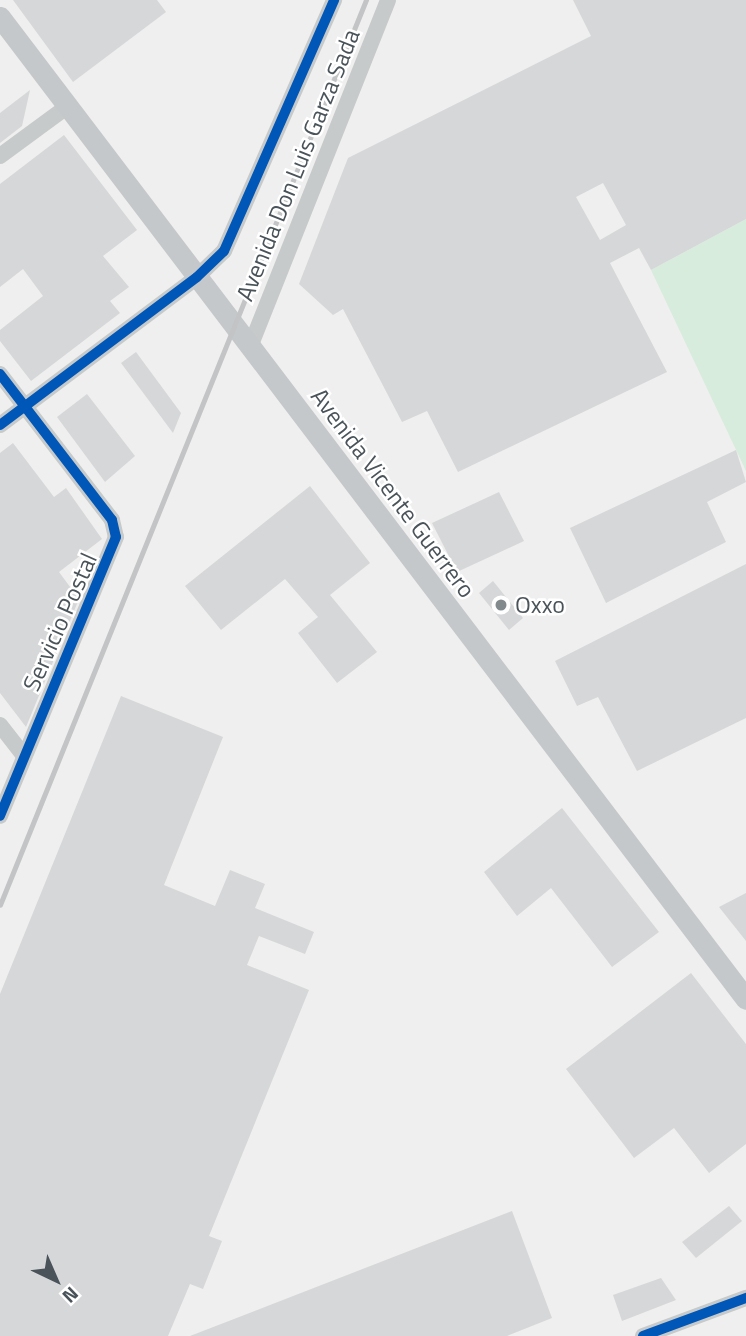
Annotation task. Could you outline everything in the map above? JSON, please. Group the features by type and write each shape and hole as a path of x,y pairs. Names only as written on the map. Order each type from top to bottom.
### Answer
{"main road":[{"name":"Avenida Vicente Guerrero","path":"0,17 746,999"}],"street":[{"name":"Avenida Don Luis Garza Sada","path":"0,425 197,277 219,257 232,235 334,0"},
{"name":"Avenida Don Luis Garza Sada","path":"250,347 388,0"},
{"path":"0,156 68,106"},
{"path":"0,374 25,406"},
{"name":"Servicio Postal","path":"0,816 113,554 116,537 111,520 25,406"},
{"path":"0,725 24,756"},
{"path":"643,1336 746,1298"}],"green space":[{"path":"746,219 746,471 651,270"}],"building":[{"path":"13,0 157,0 166,12 73,82"},
{"path":"573,0 746,0 746,219 651,270 639,248 610,263 667,372 458,472 427,411 402,422 343,309 333,315 299,284 348,158 591,36","holes":["603,183 626,225 600,240 576,197"]},
{"path":"30,90 22,126 0,143 0,113"},
{"path":"64,135 137,230 103,256 129,287 110,301 120,313 31,381 0,341 0,330 43,296 23,269 0,287 0,184"},
{"path":"136,352 181,413 173,433 121,363"},
{"path":"87,394 135,456 105,482 57,417"},
{"path":"13,443 54,497 66,488 102,539 59,572 79,599 26,727 0,693 0,453"},
{"path":"736,450 746,482 707,502 726,542 606,603 570,528"},
{"path":"310,486 370,563 330,595 377,652 337,683 298,633 318,617 285,579 221,630 185,586"},
{"path":"499,492 524,541 457,572 432,523"},
{"path":"746,564 746,718 637,771 598,697 577,706 555,661"},
{"name":"Oxxo","path":"493,581 523,618 509,630 479,593"},
{"path":"121,696 223,737 164,885 215,906 230,870 265,884 255,908 314,932 305,954 259,936 247,965 309,990 209,1236 222,1241 203,1289 190,1284 168,1336 0,1336 0,994"},
{"path":"562,808 659,932 612,967 551,888 517,916 484,872"},
{"path":"746,893 746,941 719,907"},
{"path":"691,973 746,1044 746,1144 709,1173 674,1128 634,1158 566,1069"},
{"path":"729,1206 742,1221 696,1258 682,1242"},
{"path":"512,1211 552,1318 507,1336 190,1336"},
{"path":"661,1278 676,1300 622,1321 613,1295"}],"railway":[{"path":"0,905 366,0"}],"cycle path":[{"path":"0,425 197,277 224,251 334,0"},
{"path":"0,374 112,520 116,537 0,816"},
{"path":"643,1336 746,1298"}],"place":[{"name":"Oxxo","path":"501,605"}]}
